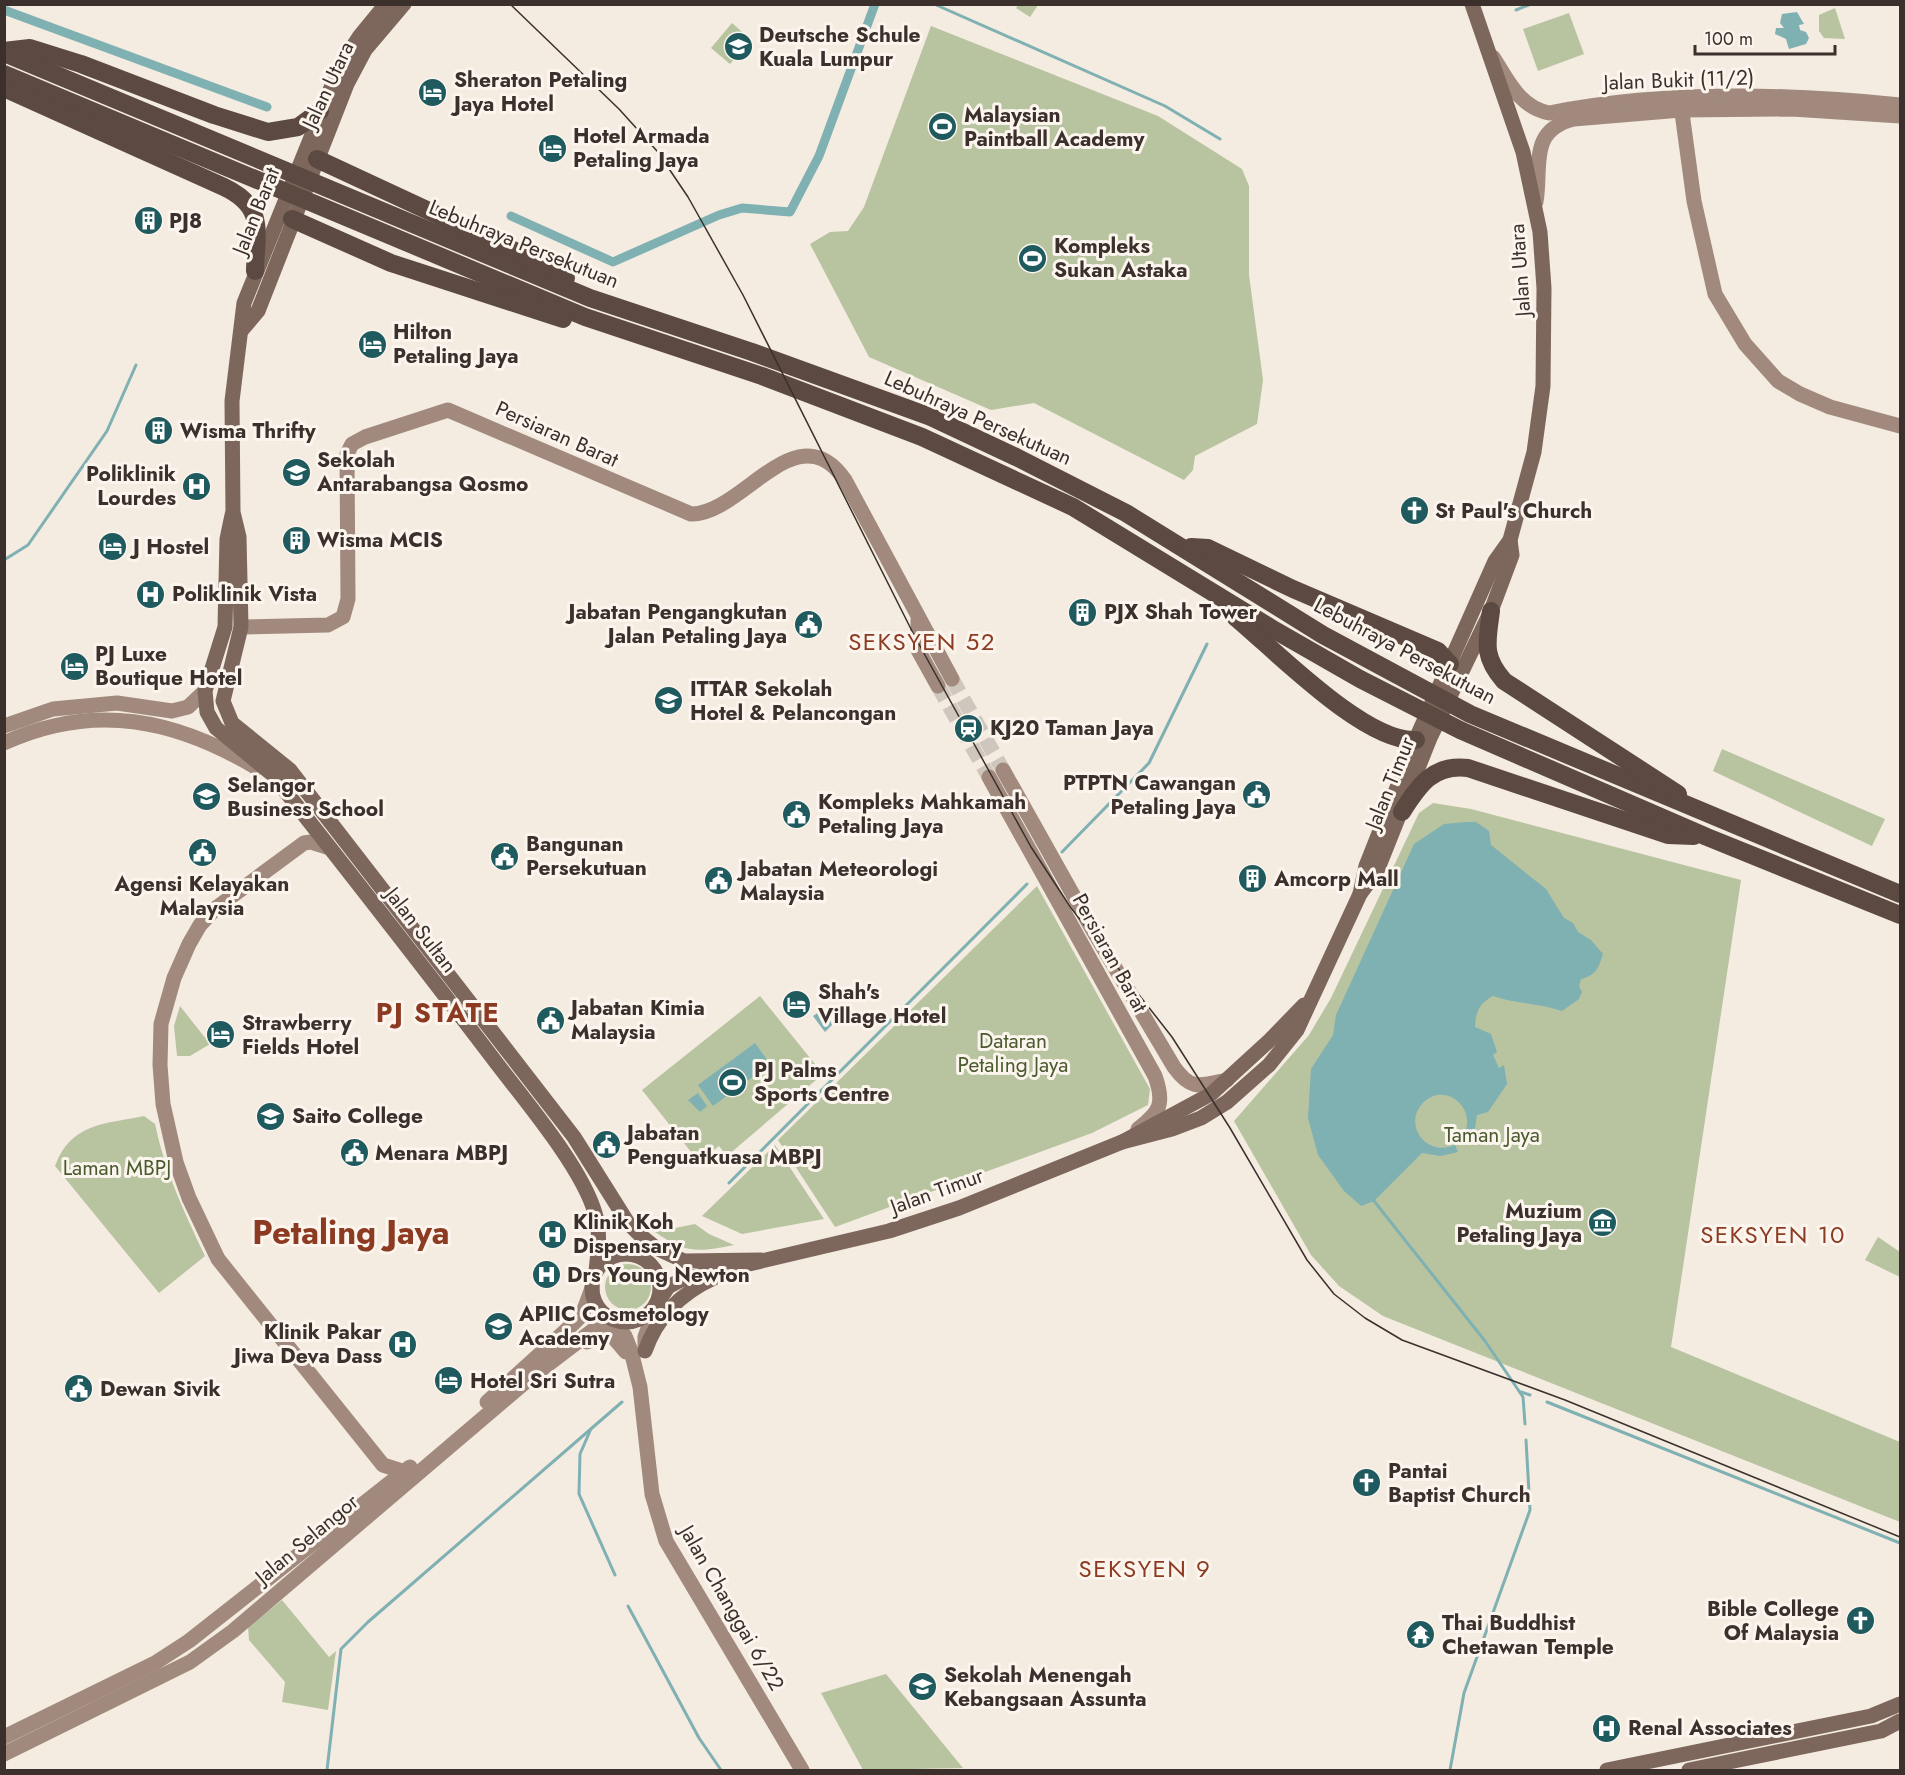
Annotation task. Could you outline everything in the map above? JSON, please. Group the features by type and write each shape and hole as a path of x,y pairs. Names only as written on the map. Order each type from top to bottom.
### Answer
{"highway":[{"path":"4,52 30,48 81,64 214,115 268,132 298,127 310,121 320,111"},
{"name":"Lebuhraya Persekutuan","path":"4,52 590,298 763,355 931,417 1070,484 1182,546 1323,635 1460,708 1714,818 1900,894"},
{"name":"Lebuhraya Persekutuan","path":"4,74 585,317 773,380 922,436 1073,507 1174,566 1271,628 1360,679 1461,730 1707,837 1900,915"},
{"path":"4,88 83,126 224,187 245,199 252,207 256,218 255,271"},
{"path":"310,156 558,271 590,298"},
{"path":"292,219 433,279 559,319 585,317"},
{"path":"1182,546 1208,548 1293,590 1438,651 1449,675"},
{"path":"1174,566 1358,719 1393,738 1422,737"},
{"path":"1491,611 1487,656 1492,669 1504,681 1714,818"},
{"path":"1402,812 1423,781 1441,770 1456,767 1468,768 1668,835 1707,837"}],"main road":[{"name":"Jalan Utara","path":"320,111 348,53 386,4"},
{"name":"Jalan Utara","path":"310,156 365,50 404,4"},
{"name":"Jalan Utara","path":"1449,675 1495,561 1510,540 1534,452 1543,386 1544,288 1536,202 1523,152 1472,4"},
{"name":"Jalan Barat","path":"241,331 258,311 292,219 320,111"},
{"name":"Jalan Barat","path":"309,797 290,770 237,728 225,711 224,695 240,627 239,537 233,512 232,401 244,303 255,271 310,156"},
{"name":"Jalan Barat","path":"233,512 227,539 225,627 205,691 207,712 216,728 275,778 309,797"},
{"name":"Jalan Utara","path":"1449,675 1491,611 1512,555 1510,540"},
{"name":"Jalan Timur","path":"1360,894 1365,866 1449,675"},
{"name":"Jalan Timur","path":"1122,1142 1172,1129 1201,1118 1227,1101 1269,1065 1297,1030 1360,894 1377,871 1402,812 1422,737"},
{"name":"Jalan Sultan","path":"275,778 519,1092 574,1171 595,1211 599,1230 596,1271"},
{"name":"Jalan Sultan","path":"309,797 574,1137 594,1164 619,1208"},
{"name":"Jalan Timur","path":"656,1305 668,1287 681,1280 848,1242 921,1221 1122,1142 1193,1104 1227,1080 1311,999"},
{"name":"Jalan Timur","path":"619,1208 640,1235 656,1248 684,1262 761,1260"},
{"path":"625,1254 641,1257 659,1276 660,1293 656,1305 638,1321 623,1323 613,1320 598,1307 592,1288 596,1271 608,1259 625,1254"},
{"path":"645,1351 651,1334 663,1317 688,1292 711,1279 761,1260"},
{"path":"1607,1770 1871,1716 1900,1704"},
{"path":"1689,1770 1881,1731 1900,1721"}],"street":[{"name":"Jalan Bukit (11/2)","path":"1489,52 1522,101 1536,110 1549,113 1640,99 1680,104 1900,116"},
{"name":"Jalan Bukit (11/2)","path":"1536,202 1539,182 1538,157 1541,144 1547,134 1560,122 1680,104 1794,97 1900,105"},
{"path":"1680,104 1694,201 1715,294 1745,344 1778,381 1800,394 1830,407 1900,426"},
{"name":"Persiaran Barat","path":"240,627 328,625 343,616 348,599 347,454 357,441 448,410 691,514 713,509 793,458 810,456 826,461 845,480 918,620 945,683 918,650 918,620"},
{"path":"4,726 52,709 117,704 172,711 188,707 205,691"},
{"path":"4,713 21,719"},
{"path":"5,741 58,724 91,721 147,722 182,731 228,750 275,778"},
{"name":"Persiaran Barat","path":"1003,770 1095,934 1184,1081 1194,1086 1227,1080"},
{"name":"Persiaran Barat","path":"989,777 1155,1076 1160,1095 1159,1108 1154,1116 1122,1142"},
{"path":"330,848 311,842 304,843 216,908 200,925 174,978 161,1024 160,1065 163,1104 176,1162 189,1198 218,1259 383,1465 405,1472"},
{"name":"Jalan Selangor","path":"4,1737 155,1663 189,1641 405,1472 504,1388 582,1315 592,1288"},
{"name":"Jalan Changgai 6/22","path":"640,1387 645,1337 656,1305"},
{"name":"Jalan Selangor","path":"4,1754 190,1662 232,1630 558,1358 605,1321 613,1320"},
{"name":"Jalan Changgai 6/22","path":"613,1320 628,1342 640,1387 652,1494 666,1540 802,1770"},
{"path":"558,1358 599,1336 607,1335 614,1338 626,1351 640,1387"}],"green space":[{"path":"1019,4 1038,5 1030,17 1016,8"},
{"path":"1835,8 1845,39 1824,38 1819,31 1819,15"},
{"path":"1569,13 1584,54 1538,71 1523,29"},
{"path":"732,23 751,40 730,64 711,48"},
{"name":"Kompleks Sukan Astaka","path":"931,26 1158,116 1242,169 1249,186 1249,275 1263,380 1257,424 1195,456 1193,470 1184,480 1034,403 991,410 869,357 810,244 830,232 848,231 864,207"},
{"path":"1722,749 1885,819 1872,846 1713,771"},
{"name":"Taman Jaya","path":"1433,803 1471,809 1741,880 1671,1347 1900,1442 1900,1522 1383,1316 1339,1286 1311,1255 1234,1121 1309,1035 1331,998 1419,813"},
{"name":"Dataran Petaling Jaya","path":"1037,886 1150,1089 1148,1105 1092,1133 835,1227 778,1140"},
{"name":"PJ Palms Sports Centre","path":"760,996 823,1074 727,1156 719,1146 699,1162 642,1090"},
{"path":"180,1006 210,1044 190,1056 177,1056 174,1026"},
{"name":"Laman MBPJ","path":"144,1116 155,1124 170,1175 205,1256 159,1293 55,1166 70,1141 80,1133 102,1124"},
{"path":"775,1145 824,1219 742,1234 702,1216"},
{"path":"695,1224 709,1234 734,1245 701,1250 684,1248 655,1232"},
{"path":"1878,1237 1900,1252 1900,1277 1865,1260"},
{"path":"628,1264 644,1271 651,1287 644,1303 628,1310 612,1303 605,1287 612,1271"},
{"path":"282,1600 329,1657 336,1651 328,1710 282,1702 285,1682 249,1640 248,1627"},
{"path":"886,1674 963,1768 863,1770 821,1693"}],"water":[{"path":"1797,12 1804,24 1799,25 1800,30 1806,32 1809,38 1806,44 1789,49 1786,39 1775,34 1776,28 1784,28 1780,23 1782,14"},
{"path":"1476,822 1489,831 1491,845 1546,889 1564,918 1573,923 1578,932 1591,940 1603,954 1596,971 1581,979 1579,986 1582,992 1579,999 1562,1011 1493,996 1481,1005 1477,1012 1475,1027 1491,1034 1497,1052 1493,1055 1499,1068 1504,1065 1507,1084 1488,1112 1477,1115 1474,1135 1466,1145 1462,1139 1467,1118 1458,1102 1443,1095 1434,1096 1425,1101 1418,1109 1415,1119 1420,1136 1434,1147 1444,1148 1455,1145 1458,1152 1440,1156 1422,1153 1374,1201 1361,1206 1344,1191 1318,1155 1308,1118 1311,1069 1333,1035 1336,1015 1414,844 1444,824"},
{"path":"822,1010 828,1014 832,1025 825,1032 813,1016"},
{"path":"755,1043 770,1064 713,1106 698,1085"},
{"path":"698,1093 707,1106 700,1112 688,1100"}],"waterway":[{"path":"511,216 613,262 719,215 742,208 790,212 819,156 875,4"},
{"path":"934,4 1165,106 1220,139"},
{"path":"1516,10 1531,4"},
{"path":"4,10 267,107"},
{"path":"4,560 28,545 107,431 136,365"},
{"path":"1062,852 1149,763 1207,644"},
{"path":"729,1183 1027,884"},
{"path":"1374,1201 1485,1341 1523,1397 1525,1424"},
{"path":"1521,1392 1530,1395"},
{"path":"327,1770 341,1649 368,1622 622,1402"},
{"path":"1547,1402 1900,1543"},
{"path":"590,1431 580,1454 579,1494 615,1575"},
{"path":"1450,1770 1464,1693 1530,1510 1526,1440"},
{"path":"628,1606 699,1738 721,1770"}],"tunnel":[{"path":"952,679 1003,770"},
{"path":"938,686 989,777"}],"tram line":[{"path":"510,4 619,109 657,151 688,197 743,295 915,637 1031,847 1071,908 1172,1037 1230,1128 1307,1260 1334,1294 1365,1318 1402,1340 1565,1400 1900,1537"}],"place":[{"name":"Deutsche Schule Kuala Lumpur","path":"738,47"},
{"name":"Sheraton Petaling Jaya Hotel","path":"433,92"},
{"name":"Malaysian Paintball Academy","path":"943,127"},
{"name":"Hotel Armada Petaling Jaya","path":"552,148"},
{"name":"PJ8","path":"148,221"},
{"name":"Kompleks Sukan Astaka","path":"1033,258"},
{"name":"Hilton Petaling Jaya","path":"372,344"},
{"name":"Wisma Thrifty","path":"159,431"},
{"name":"Sekolah Antarabangsa Qosmo","path":"296,472"},
{"name":"Poliklinik Lourdes","path":"197,486"},
{"name":"St Paul's Church","path":"1414,511"},
{"name":"Wisma MCIS","path":"296,540"},
{"name":"J Hostel","path":"112,547"},
{"name":"Poliklinik Vista","path":"151,594"},
{"name":"PJX Shah Tower","path":"1083,612"},
{"name":"Jabatan Pengangkutan Jalan Petaling Jaya","path":"808,624"},
{"name":"PJ Luxe Boutique Hotel","path":"74,666"},
{"name":"ITTAR Sekolah Hotel & Pelancongan","path":"669,701"},
{"name":"KJ20 Taman Jaya","path":"969,728"},
{"name":"PTPTN Cawangan Petaling Jaya","path":"1257,795"},
{"name":"Selangor Business School","path":"206,797"},
{"name":"Kompleks Mahkamah Petaling Jaya","path":"797,814"},
{"name":"Agensi Kelayakan Malaysia","path":"202,853"},
{"name":"Bangunan Persekutuan","path":"505,856"},
{"name":"Amcorp Mall","path":"1253,879"},
{"name":"Jabatan Meteorologi Malaysia","path":"719,881"},
{"name":"Shah's Village Hotel","path":"797,1004"},
{"name":"Jabatan Kimia Malaysia","path":"550,1020"},
{"name":"Strawberry Fields Hotel","path":"221,1035"},
{"name":"PJ Palms Sports Centre","path":"733,1082"},
{"name":"Saito College","path":"271,1116"},
{"name":"Jabatan Penguatkuasa MBPJ","path":"606,1145"},
{"name":"Menara MBPJ","path":"354,1153"},
{"name":"Muzium Petaling Jaya","path":"1603,1223"},
{"name":"Klinik Koh Dispensary","path":"552,1234"},
{"name":"Drs Young Newton","path":"546,1275"},
{"name":"APIIC Cosmetology Academy","path":"498,1326"},
{"name":"Klinik Pakar Jiwa Deva Dass","path":"403,1344"},
{"name":"Hotel Sri Sutra","path":"449,1381"},
{"name":"Dewan Sivik","path":"79,1389"},
{"name":"Pantai Baptist Church","path":"1367,1483"},
{"name":"Bible College Of Malaysia","path":"1860,1621"},
{"name":"Thai Buddhist Chetawan Temple","path":"1421,1635"},
{"name":"Sekolah Menengah Kebangsaan Assunta","path":"923,1687"},
{"name":"Renal Associates","path":"1607,1728"}],"district":[{"name":"SEKSYEN 52","path":"922,641"},
{"name":"PJ STATE","path":"438,1012"},
{"name":"Petaling Jaya","path":"351,1232"},
{"name":"SEKSYEN 10","path":"1773,1234"},
{"name":"SEKSYEN 9","path":"1145,1568"}]}
